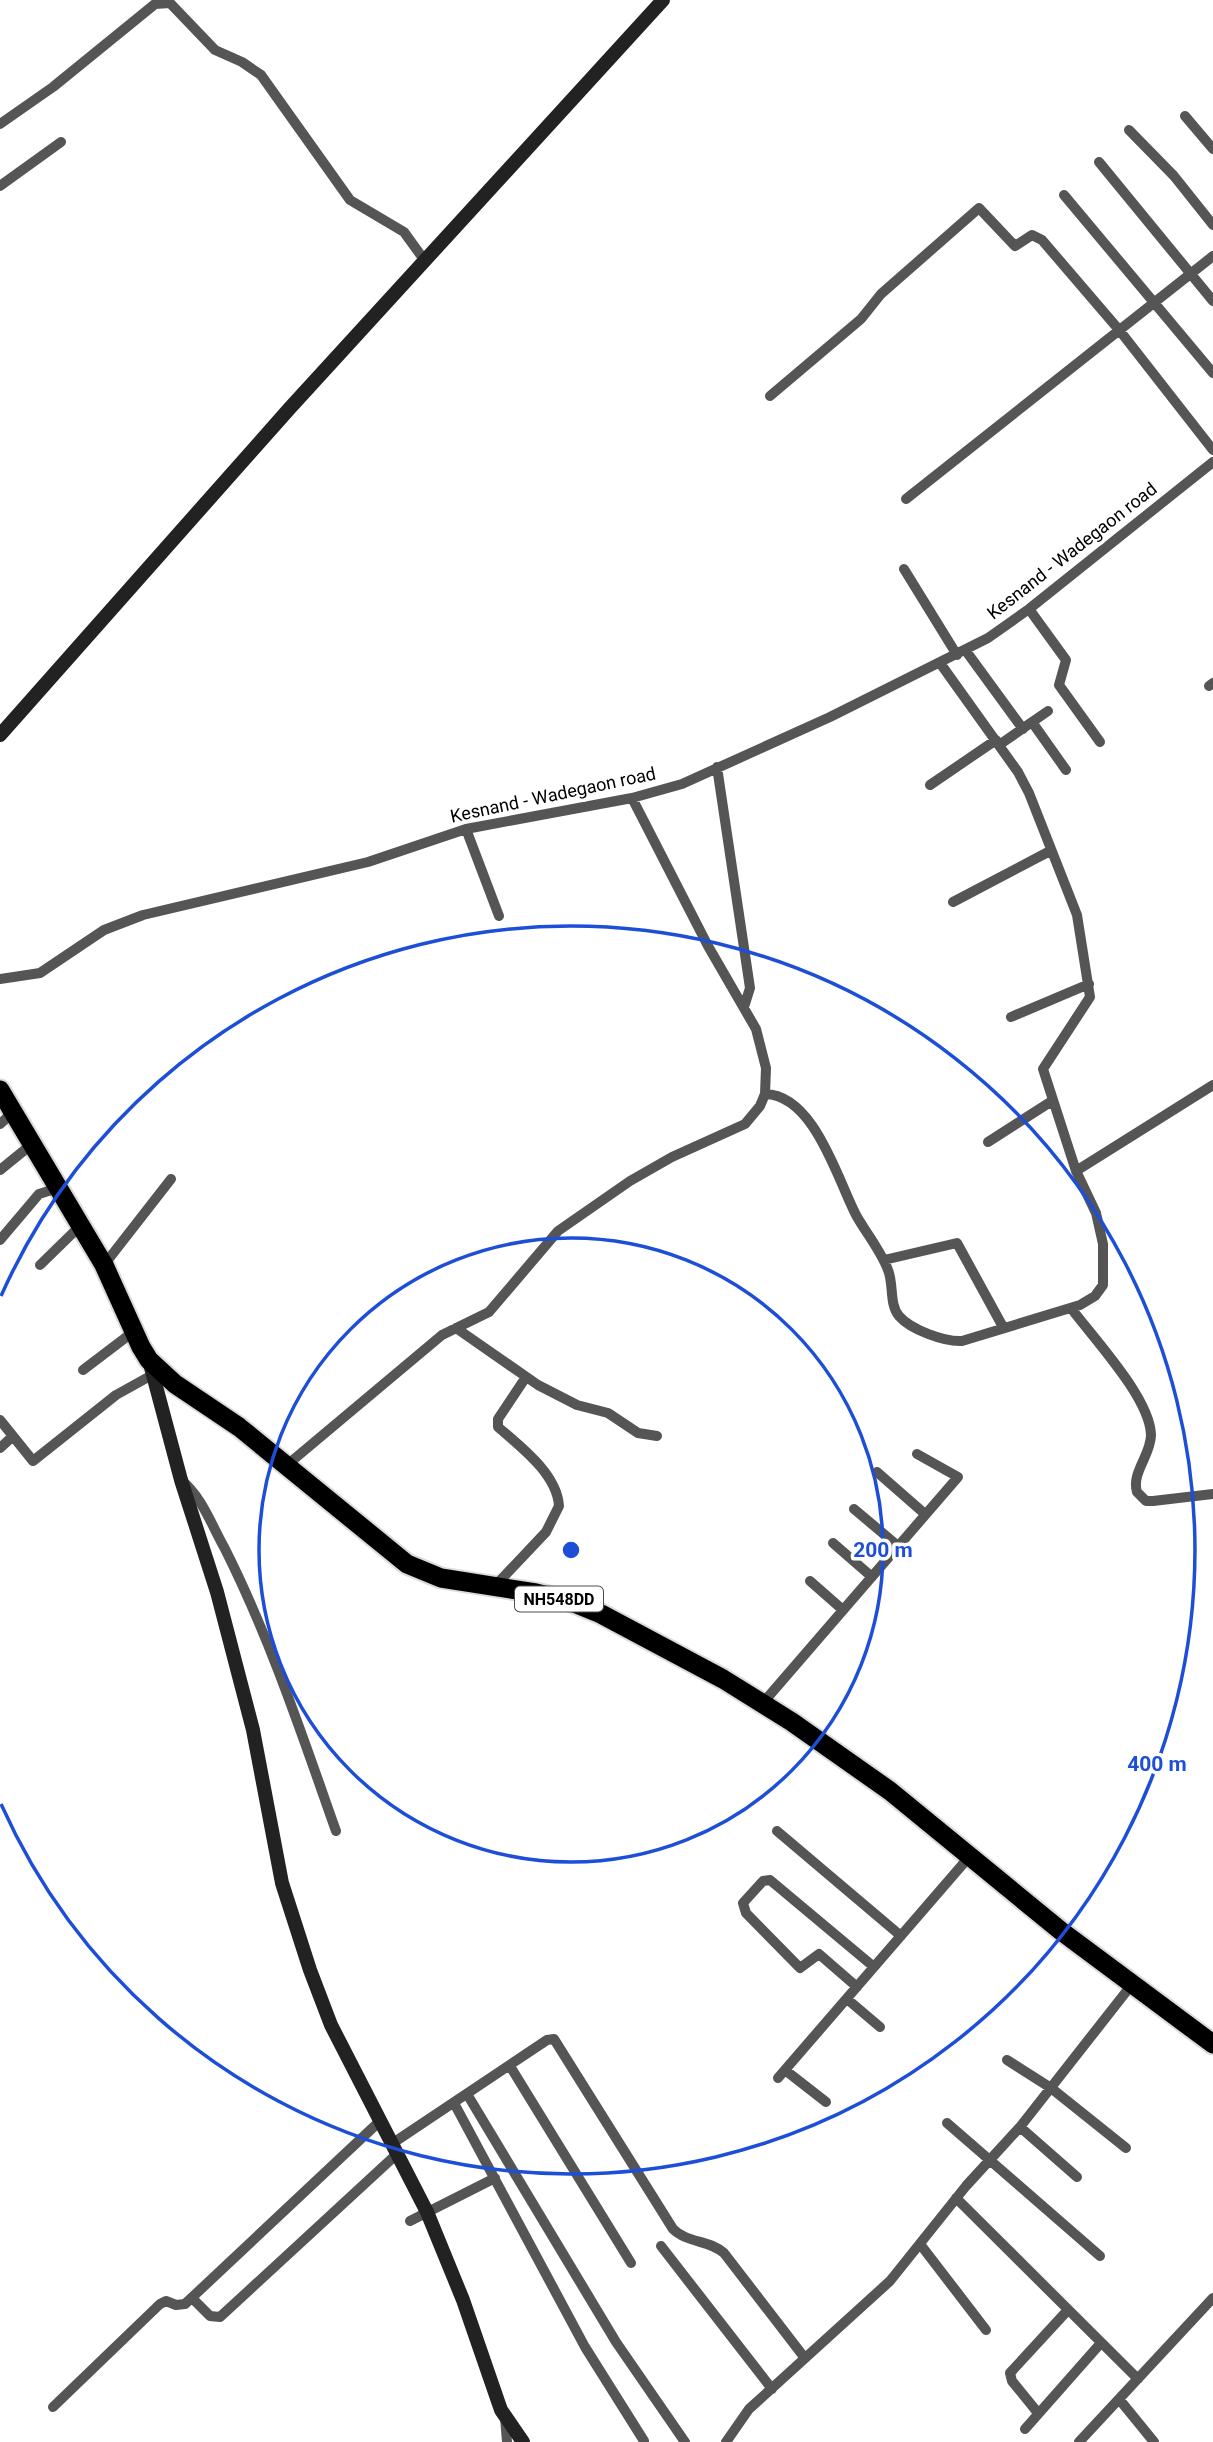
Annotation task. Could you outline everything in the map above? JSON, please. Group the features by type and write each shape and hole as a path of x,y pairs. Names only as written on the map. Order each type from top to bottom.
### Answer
{"highway":[{"name":"NH548DD","path":"0,1090 7,1118 32,1144 104,1265 150,1367 239,1427 407,1564 441,1578 569,1601 601,1614 713,1673 762,1704 890,1791 1060,1931 1213,2045"}],"street":[{"path":"0,735 129,587 663,0"},
{"path":"0,124 53,87 155,4 170,3 215,50 242,62 261,75 350,200 404,232 425,261"},
{"path":"1185,116 1213,149"},
{"path":"1129,130 1174,176 1213,225"},
{"path":"0,186 61,142"},
{"path":"1099,162 1213,301"},
{"path":"1064,195 1213,373"},
{"path":"770,396 861,318 881,294 979,208 1015,246 1032,235 1038,237 1120,331 1213,450"},
{"path":"906,499 1213,256"},
{"name":"Kesnand - Wadegaon road","path":"0,979 40,973 121,922 369,862 466,829 632,798 682,784 962,653 1029,609 1213,462"},
{"path":"904,569 962,653 1066,770"},
{"path":"1029,609 1066,660 1059,685 1100,742"},
{"path":"765,1094 786,1097 807,1118 860,1222 884,1260 890,1276 894,1306 907,1323 955,1341 1071,1308 1095,1296 1104,1278 1099,1224 1076,1171 1043,1073 1044,1065 1088,1001 1089,984 1077,915 1024,783 940,663"},
{"path":"930,785 1048,711"},
{"path":"717,767 750,988 744,1007"},
{"path":"287,1465 442,1335 489,1312 558,1231 630,1181 671,1157 745,1124 754,1116 765,1094 766,1068 761,1045 744,1007 708,946 632,798"},
{"path":"466,829 499,916"},
{"path":"953,902 1050,851"},
{"path":"1011,1017 1089,984"},
{"path":"1076,1171 1213,1085"},
{"path":"988,1142 1052,1101"},
{"path":"0,1170 32,1144"},
{"path":"104,1265 172,1179"},
{"path":"0,1240 39,1194 58,1188"},
{"path":"40,1265 81,1225"},
{"path":"884,1260 957,1243 1003,1327"},
{"path":"1071,1308 1146,1413 1151,1440 1136,1478 1137,1492 1146,1501 1213,1494"},
{"path":"456,1328 526,1377 577,1405 608,1413 633,1431 657,1436"},
{"path":"83,1370 134,1332"},
{"path":"0,1420 33,1461 150,1367 181,1480 218,1592 253,1730 282,1883 331,2025 427,2212 505,2417 523,2442"},
{"path":"494,1587 546,1532 559,1506 554,1487 526,1451 498,1427 498,1419 526,1377"},
{"path":"0,1448 13,1436"},
{"path":"762,1704 958,1477 917,1454"},
{"path":"877,1472 925,1514"},
{"path":"181,1480 200,1501 246,1591 292,1704 335,1831"},
{"path":"854,1509 898,1546"},
{"path":"832,1544 872,1577"},
{"path":"810,1581 843,1610"},
{"path":"777,1831 901,1936"},
{"path":"825,2102 781,2074 969,1857"},
{"path":"857,1987 819,1954 803,1967 797,1965 746,1913 743,1903 763,1881 771,1881 874,1967"},
{"path":"726,2442 748,2409 804,2357 822,2346 890,2281 956,2198 1020,2127 1133,1983"},
{"path":"846,1999 880,2027"},
{"path":"192,2298 210,2316 220,2317 395,2148 454,2103 547,2040 556,2041 673,2229 680,2235 713,2245 724,2253 804,2357"},
{"path":"1007,2060 1051,2088 1126,2148"},
{"path":"510,2066 631,2263"},
{"path":"467,2094 616,2342 685,2442"},
{"path":"454,2103 585,2347 644,2441"},
{"path":"53,2407 160,2304 166,2301 182,2306 192,2298 381,2120"},
{"path":"947,2123 1100,2256"},
{"path":"1020,2127 1077,2177"},
{"path":"410,2221 495,2178"},
{"path":"956,2198 1138,2379"},
{"path":"920,2245 986,2330"},
{"path":"661,2246 772,2389"},
{"path":"1079,2442 1213,2298"},
{"path":"1038,2413 1012,2381 1010,2373 1067,2311"},
{"path":"1025,2429 1100,2344"},
{"path":"1119,2399 1154,2442"},
{"path":"505,2417 507,2442"},
{"path":"1089,2432 1097,2442"}]}
